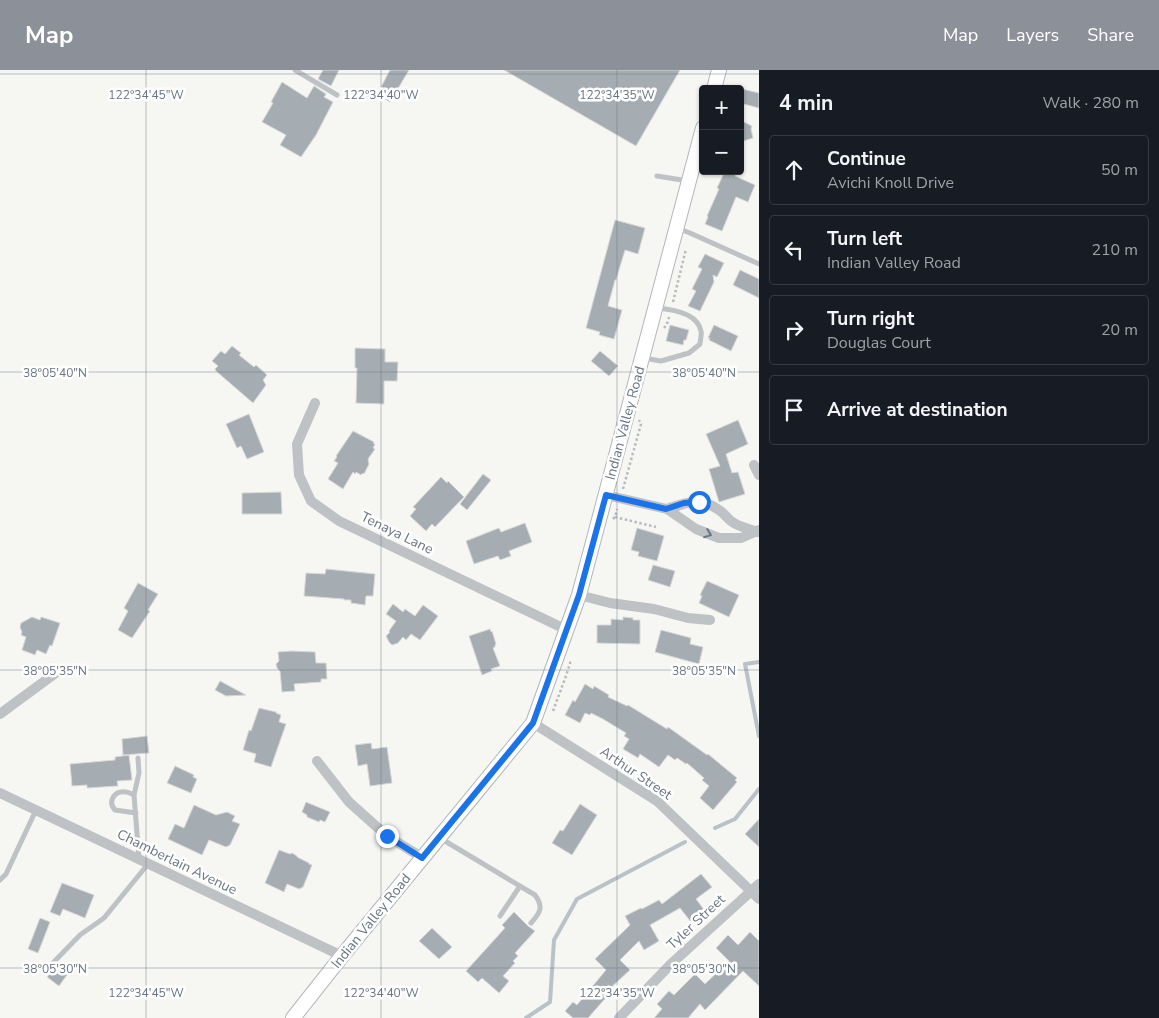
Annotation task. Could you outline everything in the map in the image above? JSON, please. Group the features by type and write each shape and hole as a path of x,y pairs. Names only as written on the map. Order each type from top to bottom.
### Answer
{"street":[{"path":"715,85 719,70"},
{"name":"Indian Valley Road","path":"293,1018 533,723 579,595 702,130"},
{"name":"Tenaya Lane","path":"314,404 297,444 299,475 312,501 340,521 567,630"},
{"path":"754,465 759,475"},
{"path":"606,495 666,509 696,529 719,538 741,538 758,531"},
{"path":"666,509 684,503 706,503 719,510 737,525 758,531"},
{"path":"579,595 610,603 654,609 688,618 710,620"},
{"path":"0,714 57,672"},
{"name":"Arthur Street","path":"533,723 657,801 759,899"},
{"path":"317,761 349,802 387,836 422,858"},
{"name":"Chamberlain Avenue","path":"0,793 342,956"},
{"name":"Tyler Street","path":"619,1018 672,964 759,884"}],"lane":[{"path":"296,70 337,95"},
{"path":"657,176 688,181"},
{"path":"676,228 759,264"},
{"path":"643,358 661,361 689,353 700,344 701,332 697,322 688,315 656,308"},
{"path":"47,969 80,935 104,918 143,862 134,795 139,773 138,758"},
{"path":"134,795 119,792 114,796 112,806 115,810 136,814"},
{"path":"0,880 6,874 36,810"},
{"path":"440,837 535,895 539,901 540,908 538,915 531,923"},
{"path":"500,916 520,886"}],"path":[{"path":"615,517 656,527"}],"building":[{"path":"323,70 339,70 331,86 318,79"},
{"path":"390,70 409,70 390,102 380,96 384,89 381,87"},
{"path":"504,70 680,70 636,146"},
{"path":"282,82 307,98 314,86 326,94 324,97 333,102 316,135 301,157 280,145 286,135 262,122"},
{"path":"744,89 759,93 759,108 744,104"},
{"path":"744,122 752,126 753,138 744,141"},
{"path":"723,175 736,175 755,185 748,202 736,197 722,231 705,224 719,189 717,188"},
{"path":"615,220 645,228 638,254 625,250 615,280 608,306 622,310 614,339 599,335 600,332 586,328"},
{"path":"705,254 724,263 717,277 713,275 714,282 700,311 688,306 696,291 692,289 702,269 698,267"},
{"path":"740,270 759,279 759,298 733,285"},
{"path":"670,325 689,330 683,345 666,341"},
{"path":"714,325 738,336 731,351 709,340 710,338 708,338"},
{"path":"232,346 241,353 239,355 254,367 256,365 267,375 263,380 266,385 253,403 216,371 215,369 218,366 212,361 221,351 225,354"},
{"path":"355,348 385,349 385,362 398,362 397,381 384,381 384,404 356,403 357,368 355,368"},
{"path":"600,351 618,366 609,376 591,361"},
{"path":"249,414 264,452 247,459 241,446 237,448 226,424"},
{"path":"738,420 748,444 726,454 732,473 738,472 745,494 719,502 709,469 720,466 706,434"},
{"path":"353,431 374,442 373,448 375,449 368,459 369,464 364,474 361,475 356,472 355,474 353,472 343,489 328,479 338,463 334,461 336,456"},
{"path":"483,474 491,480 467,510 460,504"},
{"path":"441,477 447,483 448,481 464,497 435,527 432,524 426,531 410,516 416,509 413,507"},
{"path":"281,492 282,514 242,514 242,493"},
{"path":"525,523 532,542 509,551 511,556 500,560 498,556 474,564 466,541 499,528 501,532"},
{"path":"637,528 664,536 657,561 638,556 639,552 631,550"},
{"path":"653,565 675,571 670,587 648,580"},
{"path":"326,569 375,574 373,596 366,596 365,605 351,603 351,600 304,596 306,573 325,574"},
{"path":"707,581 739,595 729,617 699,603 702,596 700,595"},
{"path":"138,583 158,594 148,610 150,611 132,638 118,630 128,611 124,608"},
{"path":"393,604 403,612 405,609 415,616 423,605 438,616 420,640 411,634 406,640 403,637 398,643 392,645 386,636 396,621 386,614"},
{"path":"32,617 40,620 41,617 60,623 52,646 50,645 46,654 37,650 35,655 22,650 26,637 21,635 21,623"},
{"path":"623,617 640,620 640,644 597,643 597,625 611,625 611,619 623,620"},
{"path":"490,629 496,644 493,648 500,666 482,675 469,636"},
{"path":"661,630 691,638 690,644 703,647 699,664 655,652"},
{"path":"278,652 315,652 316,663 326,663 327,679 321,679 321,682 294,684 295,691 282,692 280,671 276,664 279,661"},
{"path":"220,681 246,695 226,696 215,690"},
{"path":"585,684 593,689 594,686 609,695 608,697 628,705 667,729 668,727 708,754 737,778 735,780 737,782 713,810 700,798 709,786 702,780 704,778 687,763 677,758 675,760 668,755 659,767 640,754 638,758 623,749 629,739 624,736 626,733 603,719 591,713 590,715 585,713 580,723 565,715"},
{"path":"259,708 276,712 281,715 279,722 286,724 271,767 254,762 256,754 243,750 249,730 251,731"},
{"path":"147,736 149,753 123,755 122,739"},
{"path":"371,743 372,749 387,747 392,783 370,786 367,764 358,766 355,745"},
{"path":"129,755 132,780 117,781 118,786 87,788 87,785 72,786 70,764 115,760 115,757"},
{"path":"175,766 194,775 193,777 197,779 191,793 167,783"},
{"path":"306,802 330,812 325,822 320,820 319,822 307,817 302,812"},
{"path":"580,804 597,815 572,855 552,843 560,830 563,831"},
{"path":"194,805 216,815 227,812 235,816 232,821 240,824 230,845 226,847 209,840 202,855 168,839 175,824 184,828"},
{"path":"759,819 759,847 745,834"},
{"path":"279,850 292,853 312,865 303,887 299,889 287,884 284,892 265,883"},
{"path":"701,874 712,887 696,899 705,911 691,922 680,908 650,925 659,941 644,950 639,941 620,960 630,970 607,991 610,993 588,1018 573,1018 565,1011 573,1002 577,1005 606,970 595,959 630,925 625,916 659,900 662,904"},
{"path":"62,883 94,895 85,918 63,909 60,916 50,912"},
{"path":"514,912 535,931 515,953 518,956 513,961 515,963 503,976 509,981 499,993 482,978 478,982 466,971 505,928 502,925"},
{"path":"40,918 50,922 38,953 28,949"},
{"path":"432,928 452,947 439,959 419,941"},
{"path":"750,932 759,941 759,986 743,971 705,1010 700,1004 688,1018 654,1018 662,1009 657,1004 669,991 674,995 695,974 705,984 729,961 716,948 728,935 738,945"},
{"path":"58,964 69,972 59,986 47,977"}],"waterway":[{"path":"759,662 745,664 759,736"},
{"path":"715,828 735,819 759,789"},
{"path":"526,1018 550,1002 554,940 577,899 685,842"}],"route":[{"path":"387,836 422,858 533,723 579,595 606,495 666,509 684,503 699,502"}]}
